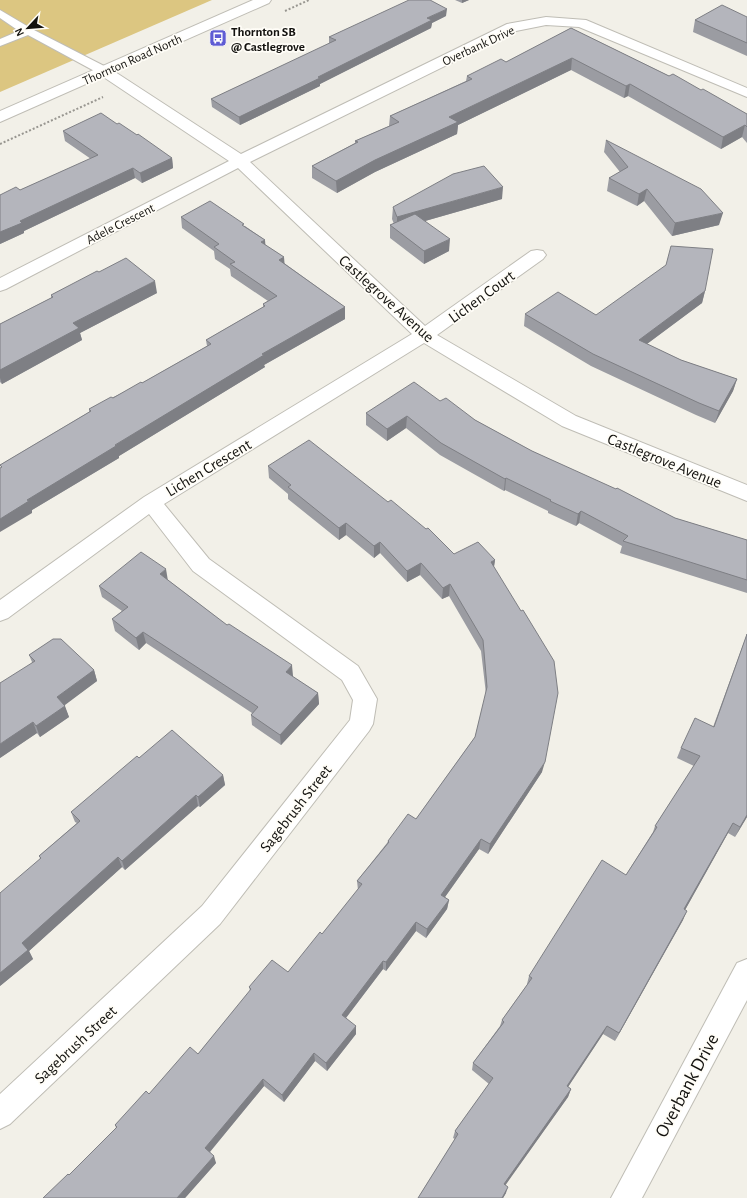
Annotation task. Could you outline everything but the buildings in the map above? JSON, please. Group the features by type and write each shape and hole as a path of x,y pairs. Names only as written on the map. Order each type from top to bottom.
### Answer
{"street":[{"name":"Thornton Road North","path":"0,117 264,0"},
{"name":"Overbank Drive","path":"240,161 512,27 546,21 581,23 747,93"},
{"name":"Castlegrove Avenue","path":"104,71 240,161 424,335 568,421 747,493"},
{"name":"Adele Crescent","path":"0,285 240,161"},
{"name":"Lichen Court","path":"424,335 537,255"},
{"name":"Lichen Crescent","path":"0,612 151,502 424,335"},
{"name":"Sagebrush Street","path":"0,1114 211,915 361,724 364,699 350,673 201,565 151,502"},
{"name":"Overbank Drive","path":"626,1198 747,972"}],"lane":[{"path":"0,13 28,31 104,71"},
{"path":"0,43 28,31"}],"path":[{"path":"0,144 104,97"}],"shaded area":[{"path":"0,0 212,0 0,92"}],"place":[{"name":"Thornton SB @ Castlegrove","path":"218,38"}]}
